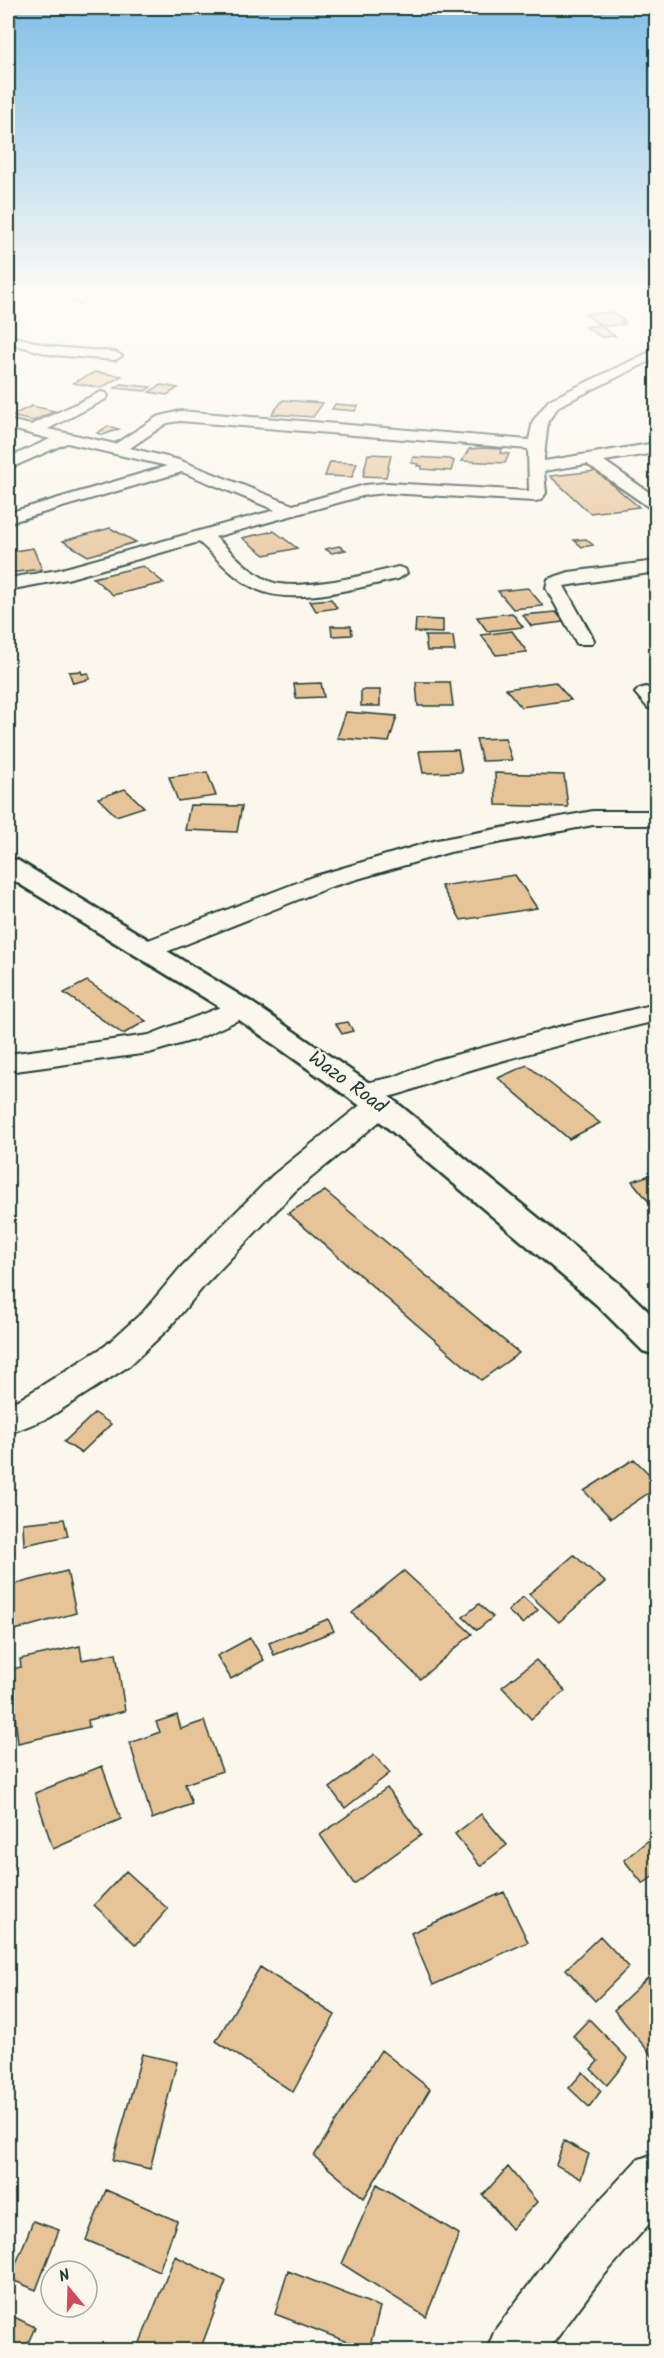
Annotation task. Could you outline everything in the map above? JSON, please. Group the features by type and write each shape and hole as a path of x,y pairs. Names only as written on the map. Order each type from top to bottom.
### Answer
{"main road":[{"name":"Wazo Road","path":"8,866 241,1008 370,1099 609,1295 657,1341"}],"street":[{"path":"33,430 83,405"},
{"path":"8,584 60,575 358,491 387,488 531,496 538,493 536,467 539,419 552,405"},
{"path":"117,450 162,420 180,416 537,445"},
{"path":"8,424 184,467 288,509"},
{"path":"8,464 65,438"},
{"path":"536,467 657,448"},
{"path":"589,458 657,504"},
{"path":"8,518 184,467"},
{"path":"203,536 244,572 269,588 319,587 398,573"},
{"path":"584,640 555,588 555,583 569,578 657,567"},
{"path":"147,950 321,882 446,845 593,818 657,818"},
{"path":"8,1063 109,1051 154,1043 182,1034 241,1008"},
{"path":"8,1419 35,1408 117,1356 156,1320 193,1276 370,1099 443,1068 576,1031 657,1013"},
{"path":"515,2350 540,2312 631,2204 657,2179"}],"building":[{"path":"279,405 322,405 313,417 272,414"},
{"path":"334,405 358,406 355,411 332,409"},
{"path":"32,406 55,411 33,421 10,416"},
{"path":"108,426 119,429 103,435 97,433"},
{"path":"469,449 502,449 500,453 509,454 505,463 462,461"},
{"path":"368,454 391,455 386,477 363,476"},
{"path":"413,457 454,461 451,471 421,469 422,466 411,463"},
{"path":"330,462 357,463 352,477 325,476"},
{"path":"596,471 639,507 590,513 550,476"},
{"path":"110,528 136,542 88,556 63,541"},
{"path":"274,531 297,548 265,555 242,538"},
{"path":"586,539 593,545 582,547 574,540"},
{"path":"339,546 346,550 332,553 325,549"},
{"path":"33,548 42,569 8,573 8,552"},
{"path":"143,566 164,583 113,595 93,578"},
{"path":"528,588 543,606 513,609 498,591"},
{"path":"331,599 337,608 316,611 310,601"},
{"path":"556,612 564,622 531,626 523,615"},
{"path":"512,613 523,627 487,631 477,617"},
{"path":"416,619 443,620 443,633 415,632"},
{"path":"331,626 351,626 352,635 332,636"},
{"path":"512,631 527,652 496,655 481,635"},
{"path":"425,636 453,636 455,651 427,651"},
{"path":"81,671 82,674 88,673 90,679 73,683 69,672"},
{"path":"416,682 450,682 453,706 418,706"},
{"path":"555,682 571,700 521,707 506,689"},
{"path":"321,683 324,697 296,698 294,684"},
{"path":"361,690 380,690 380,706 361,706"},
{"path":"346,712 397,716 389,742 337,738"},
{"path":"505,738 512,760 482,761 476,739"},
{"path":"458,750 462,772 423,773 419,751"},
{"path":"207,772 216,796 178,801 169,777"},
{"path":"495,773 564,775 568,807 496,805"},
{"path":"125,789 144,807 116,816 98,798"},
{"path":"190,805 242,806 237,832 185,830"},
{"path":"515,875 537,908 461,920 441,886"},
{"path":"87,981 146,1021 123,1034 64,993"},
{"path":"348,1022 353,1031 342,1034 336,1024"},
{"path":"527,1065 600,1123 569,1139 498,1078"},
{"path":"656,1173 656,1201 650,1203 632,1181"},
{"path":"325,1191 519,1353 481,1380 288,1213"},
{"path":"95,1413 111,1424 81,1453 64,1442"},
{"path":"634,1459 656,1481 656,1488 611,1518 584,1491"},
{"path":"64,1519 68,1536 24,1545 23,1523"},
{"path":"574,1555 605,1582 559,1622 529,1594"},
{"path":"67,1571 76,1613 8,1632 8,1586"},
{"path":"404,1571 472,1634 420,1679 352,1613"},
{"path":"523,1597 538,1610 523,1624 508,1611"},
{"path":"479,1604 493,1617 477,1630 463,1617"},
{"path":"328,1619 334,1631 274,1655 269,1643"},
{"path":"250,1638 264,1660 231,1679 217,1656"},
{"path":"80,1646 82,1660 116,1653 125,1711 88,1720 89,1727 18,1743 14,1706 8,1708 8,1670 21,1667 20,1659"},
{"path":"536,1660 565,1691 531,1719 502,1687"},
{"path":"177,1715 181,1729 204,1721 222,1771 185,1784 192,1804 152,1819 130,1743 160,1732 156,1722"},
{"path":"374,1755 390,1773 345,1808 330,1788"},
{"path":"102,1766 121,1819 53,1849 35,1793"},
{"path":"387,1788 421,1835 354,1884 320,1835"},
{"path":"481,1814 507,1845 480,1866 455,1834"},
{"path":"656,1834 656,1874 643,1884 624,1860"},
{"path":"126,1871 168,1909 136,1945 94,1905"},
{"path":"504,1892 528,1942 433,1985 411,1933"},
{"path":"600,1936 629,1967 595,2001 566,1969"},
{"path":"260,1967 335,2015 293,2092 216,2041"},
{"path":"656,1970 656,2056 654,2058 614,2010"},
{"path":"589,2019 628,2059 607,2085 591,2069 598,2061 573,2036"},
{"path":"381,2050 430,2089 364,2198 314,2156"},
{"path":"142,2054 177,2062 150,2169 113,2160"},
{"path":"583,2072 601,2091 589,2107 569,2088"},
{"path":"564,2141 589,2154 581,2179 556,2165"},
{"path":"508,2167 537,2202 512,2229 483,2195"},
{"path":"377,2184 459,2234 426,2317 342,2264"},
{"path":"106,2190 177,2221 159,2271 86,2240"},
{"path":"33,2221 59,2230 48,2259 39,2259 39,2282 36,2290 10,2279"},
{"path":"175,2256 226,2281 200,2350 137,2350"},
{"path":"288,2271 380,2307 369,2350 275,2314"},
{"path":"8,2314 35,2327 25,2350 8,2350"}]}
